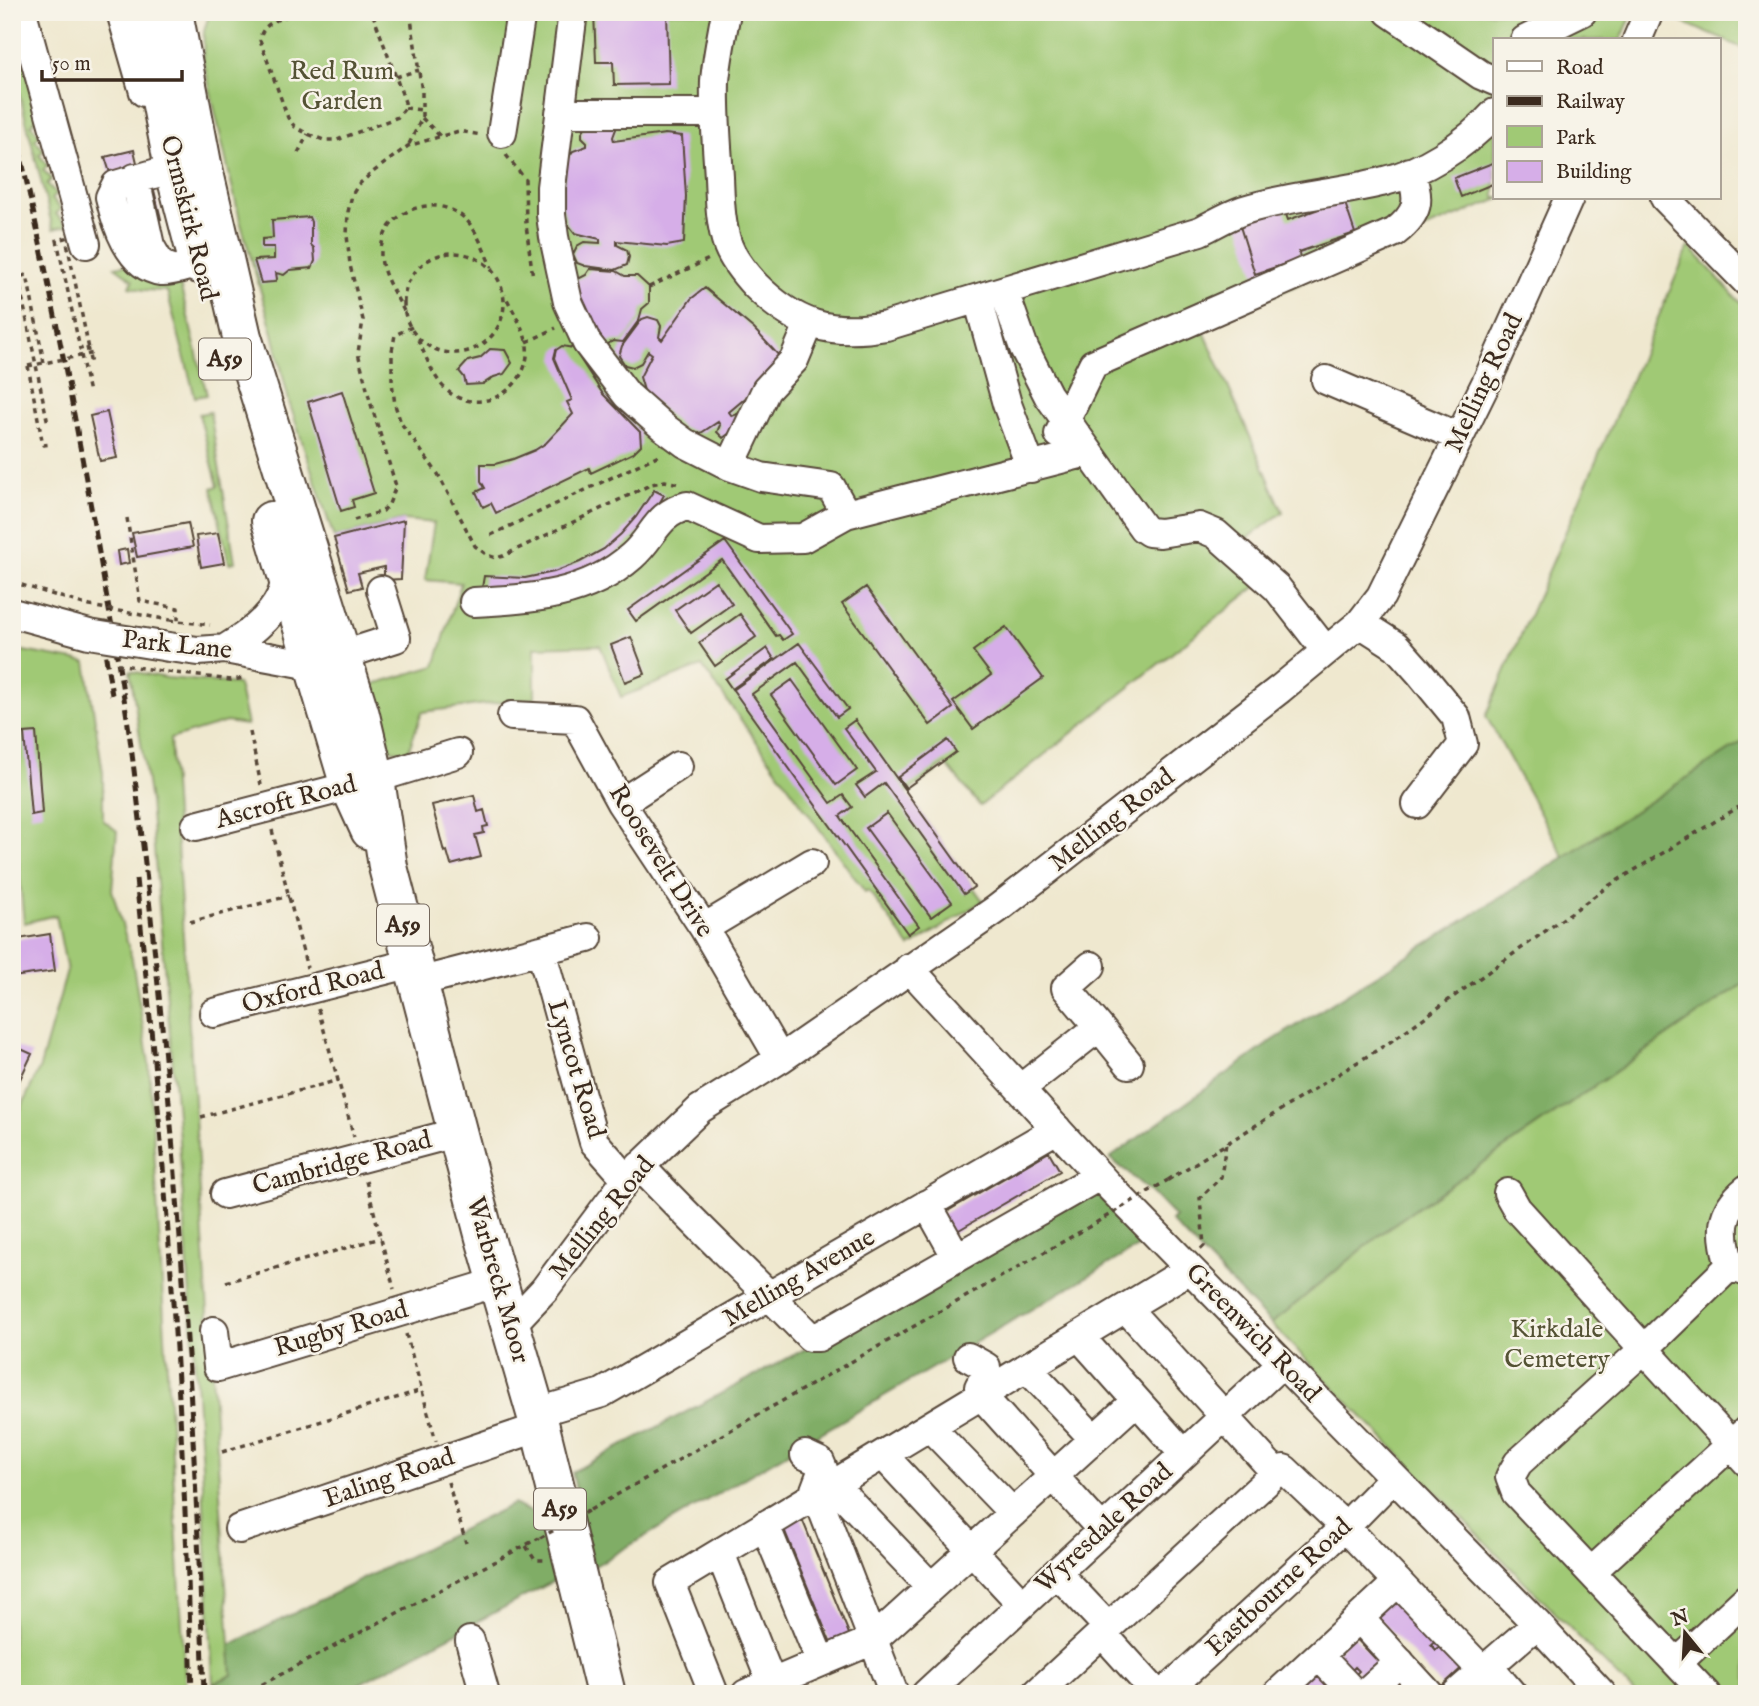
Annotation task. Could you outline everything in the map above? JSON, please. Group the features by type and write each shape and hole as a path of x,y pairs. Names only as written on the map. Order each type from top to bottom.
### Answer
{"highway":[{"name":"Ormskirk Road","path":"144,12 171,155 188,266 286,574 327,660"},
{"name":"Ormskirk Road","path":"178,19 202,164 242,337 309,555 327,660"},
{"name":"Warbreck Moor","path":"327,660 388,867 485,1238 538,1420 606,1694"}],"street":[{"path":"121,12 142,88 171,155 135,178 116,185 110,197 123,237 132,251 151,268 163,271 188,266"},
{"path":"496,140 521,12"},
{"path":"573,12 551,187 551,215 568,302 587,343 608,374 642,410 685,443 730,466 761,477 831,487 846,514"},
{"path":"726,12 716,78 715,113 721,218 730,250 743,272 765,294 793,316 809,324 828,328 866,329 991,295 1200,231 1243,210 1385,182 1410,172 1466,139 1493,115"},
{"path":"1389,12 1490,73"},
{"path":"1529,38 1582,12"},
{"path":"1638,38 1649,12"},
{"path":"27,21 86,244"},
{"path":"560,113 715,113"},
{"path":"1038,466 1066,420 1093,364 1395,232 1409,220 1416,204 1418,190 1410,172"},
{"name":"Melling Road","path":"511,1325 544,1290 634,1173 700,1109 780,1059 1008,901 1360,623 1381,596 1460,437 1568,200"},
{"path":"1667,200 1743,270"},
{"path":"991,295 1017,329 1037,375 1066,420 1143,528 1149,532 1160,533 1193,527 1212,531 1277,588 1326,651"},
{"path":"991,295 1007,404 1038,466"},
{"path":"730,466 766,390 794,360 809,324"},
{"path":"1326,380 1460,437"},
{"path":"474,602 533,599 558,594 597,579 632,556 672,510 687,506 759,539 803,538 846,514 1088,452"},
{"path":"225,649 253,632 282,596 286,574"},
{"path":"327,660 396,638 381,590"},
{"name":"Park Lane","path":"12,613 89,634 169,634 198,651 225,649 327,660"},
{"path":"1360,623 1396,646 1456,717 1463,744 1417,804"},
{"name":"Roosevelt Drive","path":"512,716 575,719 621,803 704,928 780,1059"},
{"name":"Ascroft Road","path":"196,825 362,783 458,753"},
{"path":"621,803 678,766"},
{"path":"704,928 811,863"},
{"name":"Oxford Road","path":"214,1013 416,973 493,963 588,938"},
{"name":"Lyncot Road","path":"541,950 594,1142 675,1204 810,1337 818,1337 1099,1176"},
{"path":"1091,966 1066,988 1129,1064"},
{"name":"Greenwich Road","path":"909,968 1099,1176 1537,1624 1602,1694"},
{"path":"1020,1089 1099,1027"},
{"name":"Melling Avenue","path":"538,1420 602,1393 1057,1129"},
{"name":"Cambridge Road","path":"225,1194 459,1132"},
{"path":"1706,1694 1516,1493 1510,1478 1518,1464 1644,1349 1738,1269 1721,1228 1735,1199 1747,1189"},
{"path":"1508,1193 1517,1209 1644,1349 1741,1446 1591,1572"},
{"path":"927,1205 956,1256"},
{"path":"712,1693 670,1583 765,1525 822,1472 883,1455 1126,1308 1188,1266"},
{"name":"Rugby Road","path":"214,1331 218,1367 498,1282"},
{"path":"1126,1308 1276,1473"},
{"path":"1079,1336 1184,1454"},
{"path":"984,1360 986,1375 979,1387 981,1395 1102,1530"},
{"name":"Wyresdale Road","path":"926,1694 1282,1363"},
{"path":"1027,1368 1094,1439"},
{"path":"720,1553 764,1690 873,1640 1136,1401"},
{"name":"Ealing Road","path":"239,1529 538,1420"},
{"path":"930,1427 1013,1513"},
{"path":"883,1455 1022,1604"},
{"path":"1036,1694 1276,1473 1284,1469 1512,1694"},
{"path":"822,1472 931,1587"},
{"path":"822,1472 873,1640 894,1694"},
{"name":"Eastbourne Road","path":"1163,1694 1345,1527 1393,1478"},
{"path":"765,1525 821,1662"},
{"path":"1057,1573 1157,1694"},
{"path":"1278,1694 1398,1582"},
{"path":"1676,1663 1747,1598"},
{"path":"1360,1619 1429,1694"},
{"path":"1457,1694 1537,1624"},
{"path":"470,1641 485,1694"},
{"path":"1319,1656 1354,1694"},
{"path":"1364,1694 1400,1662"}],"path":[{"path":"298,12 265,26 260,32 260,40 288,118 295,127 324,140 337,140 392,120 405,108 372,12"},
{"path":"408,146 422,118 419,70 410,12"},
{"path":"396,77 419,70"},
{"path":"405,108 422,110"},
{"path":"422,118 440,136"},
{"path":"354,520 383,511 396,486 358,353 362,320 350,265 348,212 352,195 358,185 408,146 459,131 472,132 496,140 525,179 526,225 533,278"},
{"path":"298,153 308,134"},
{"path":"431,205 443,207 463,217 471,224 503,290 527,342 524,369 506,392 493,399 464,400 452,395 438,380 386,275 381,257 388,229 407,211 431,205"},
{"path":"51,444 43,446 28,366 81,355 89,354 66,238 57,240 79,349 87,347 89,355 91,364"},
{"path":"649,287 730,250"},
{"path":"405,313 404,298 409,281 419,267 433,257 449,253 467,254 482,261 495,273"},
{"path":"44,363 27,275 18,277 48,424"},
{"path":"418,340 447,353 478,347 491,337 500,322 504,306 503,290"},
{"path":"411,327 395,335 392,351 395,405 401,423 438,474 475,546 486,555 496,558 503,556 652,484 665,481 682,485"},
{"path":"81,355 89,393"},
{"path":"491,535 658,456"},
{"path":"12,582 169,634 177,621 178,608 140,601 127,518"},
{"path":"177,621 212,625 229,621 253,632"},
{"path":"244,1694 540,1538 1168,1180 1390,1042 1610,885 1747,802"},
{"path":"190,922 290,896"},
{"path":"201,1117 339,1080"},
{"path":"1188,1266 1204,1246 1200,1198 1221,1177 1226,1143"},
{"path":"226,1282 381,1238"},
{"path":"222,1452 422,1390"}],"green space":[{"name":"Red Rum Garden","path":"210,12 1633,12 1622,38 1493,38 1493,200 1497,200 1421,230 1202,327 1283,512 1221,558 1259,584 980,806 946,764 906,793 983,901 910,947 868,890 865,892 702,666 621,697 600,645 535,647 535,698 422,712 408,752 391,750 374,684 435,666 461,583 425,580 434,523 404,520 334,538 289,402 273,333 241,224 203,58 204,31"},
{"path":"1747,12 1747,50 1720,38 1663,14"},
{"path":"12,20 44,128 35,120 31,125 40,135 35,140 44,150 39,155 48,165 43,170 52,179 47,184 57,194 52,199 61,209 56,214 68,226 53,229 19,92 12,93"},
{"path":"1689,246 1747,310 1747,739 1564,857 1486,716"},
{"path":"134,263 167,285 180,284 207,395 195,397 167,291 130,287 133,280 115,267"},
{"path":"210,412 235,562 229,563 212,488 218,486 199,414"},
{"path":"12,649 86,662 103,773 103,820 117,831 112,890 132,959 149,1063 186,1694 12,1694 12,1128 40,1067 67,971 56,915 24,923 12,797"},
{"path":"130,671 167,678 238,684 247,725 226,722 170,739 232,1675 213,1684 202,1466 178,1127 150,802"},
{"path":"1747,739 1747,981 1388,1228 1271,1324 1171,1221 1175,1217 1152,1193 1110,1158 1272,1041"},
{"name":"Kirkdale Cemetery","path":"1747,981 1747,1694 1635,1694 1271,1324 1388,1228"},
{"path":"1090,1187 1146,1242 593,1567 572,1472 811,1346"},
{"path":"513,1504 545,1518 560,1578 340,1694 213,1694 213,1684 232,1675 230,1645"}],"building":[{"path":"594,12 667,12 669,84 614,85 613,62 596,62"},
{"path":"611,125 616,129 614,141 665,134 682,136 686,196 684,243 667,246 617,241 617,245 627,250 629,257 627,265 615,270 577,263 573,254 577,246 584,242 600,243 600,239 575,233 567,223 562,205 566,161 573,151 587,146 582,132 585,128"},
{"path":"134,150 138,167 152,182 161,219 127,227 105,157"},
{"path":"1493,163 1493,184 1461,197 1454,178"},
{"path":"1344,200 1355,233 1299,252 1300,259 1255,274 1238,220 1283,206 1288,220"},
{"path":"309,217 315,261 312,268 290,270 284,275 276,273 277,279 274,282 261,283 254,260 274,259 274,247 262,247 262,239 273,238 272,220"},
{"path":"590,269 637,276 649,287 649,303 642,309 639,320 623,342 613,341 605,345 580,317 576,280 586,275"},
{"path":"705,288 754,329 783,360 774,374 729,412 732,416 742,412 745,422 723,438 717,432 720,425 718,422 701,433 683,428 645,394 640,377 652,354 648,351 641,363 633,367 625,365 619,356 622,346 642,319 648,317 658,320 661,326 659,337 662,340 691,299"},
{"path":"562,346 573,348 603,394 640,432 641,445 633,453 591,473 589,468 496,513 491,503 483,507 476,492 485,488 481,481 481,464 495,464 535,450 546,443 573,414 567,402 572,400 554,358 556,350"},
{"path":"490,349 505,350 512,363 504,374 483,384 466,385 459,371 468,361 480,358"},
{"path":"342,391 374,493 352,500 354,507 341,511 308,402"},
{"path":"107,412 117,458 100,461 90,416"},
{"path":"654,490 664,495 654,513 640,532 609,559 549,586 482,588 484,576 525,578 554,572 604,549 636,517"},
{"path":"404,520 401,579 384,580 384,567 358,573 362,587 349,590 334,538"},
{"path":"188,523 193,547 137,557 132,533"},
{"path":"218,533 224,563 201,567 196,536"},
{"path":"725,541 792,634 783,640 779,635 776,636 722,560 636,621 628,610"},
{"path":"127,549 129,563 119,565 117,551"},
{"path":"716,581 732,604 691,633 675,610"},
{"path":"866,587 953,708 930,725 842,604"},
{"path":"740,614 756,637 715,666 699,643"},
{"path":"1006,627 1043,678 973,729 953,702 991,675 973,651"},
{"path":"631,637 645,674 625,682 611,645"},
{"path":"799,643 848,709 837,717 797,662 752,694 831,803 843,795 852,807 840,816 919,926 908,934 733,690"},
{"path":"767,648 774,659 732,689 725,679"},
{"path":"792,680 857,770 836,785 771,695"},
{"path":"855,720 974,887 964,894 884,783 865,797 856,785 876,772 844,728"},
{"path":"36,732 42,813 31,815 24,733"},
{"path":"948,740 956,752 906,788 898,777"},
{"path":"474,795 478,812 484,810 488,826 483,827 484,833 475,835 481,857 451,865 447,851 444,852 432,805"},
{"path":"887,813 952,902 931,917 866,828"},
{"path":"50,934 55,971 12,977 12,940"},
{"path":"12,1045 32,1054 12,1096"},
{"path":"1049,1152 1060,1171 952,1234 941,1215"},
{"path":"800,1514 852,1641 833,1649 781,1522"},
{"path":"1391,1595 1424,1630 1430,1625 1444,1633 1431,1644 1436,1650 1446,1641 1456,1663 1462,1658 1467,1663 1442,1686 1373,1612"},
{"path":"1350,1632 1386,1670 1352,1689 1347,1683 1359,1671 1355,1667 1343,1679 1336,1655"},
{"path":"1320,1660 1336,1689 1330,1694 1299,1694 1292,1686"}],"railway":[{"path":"12,118 68,382 116,647 132,754 158,988 179,1223 194,1459 204,1694"},
{"path":"101,626 112,695"},
{"path":"136,879 172,1286 192,1694"}]}
